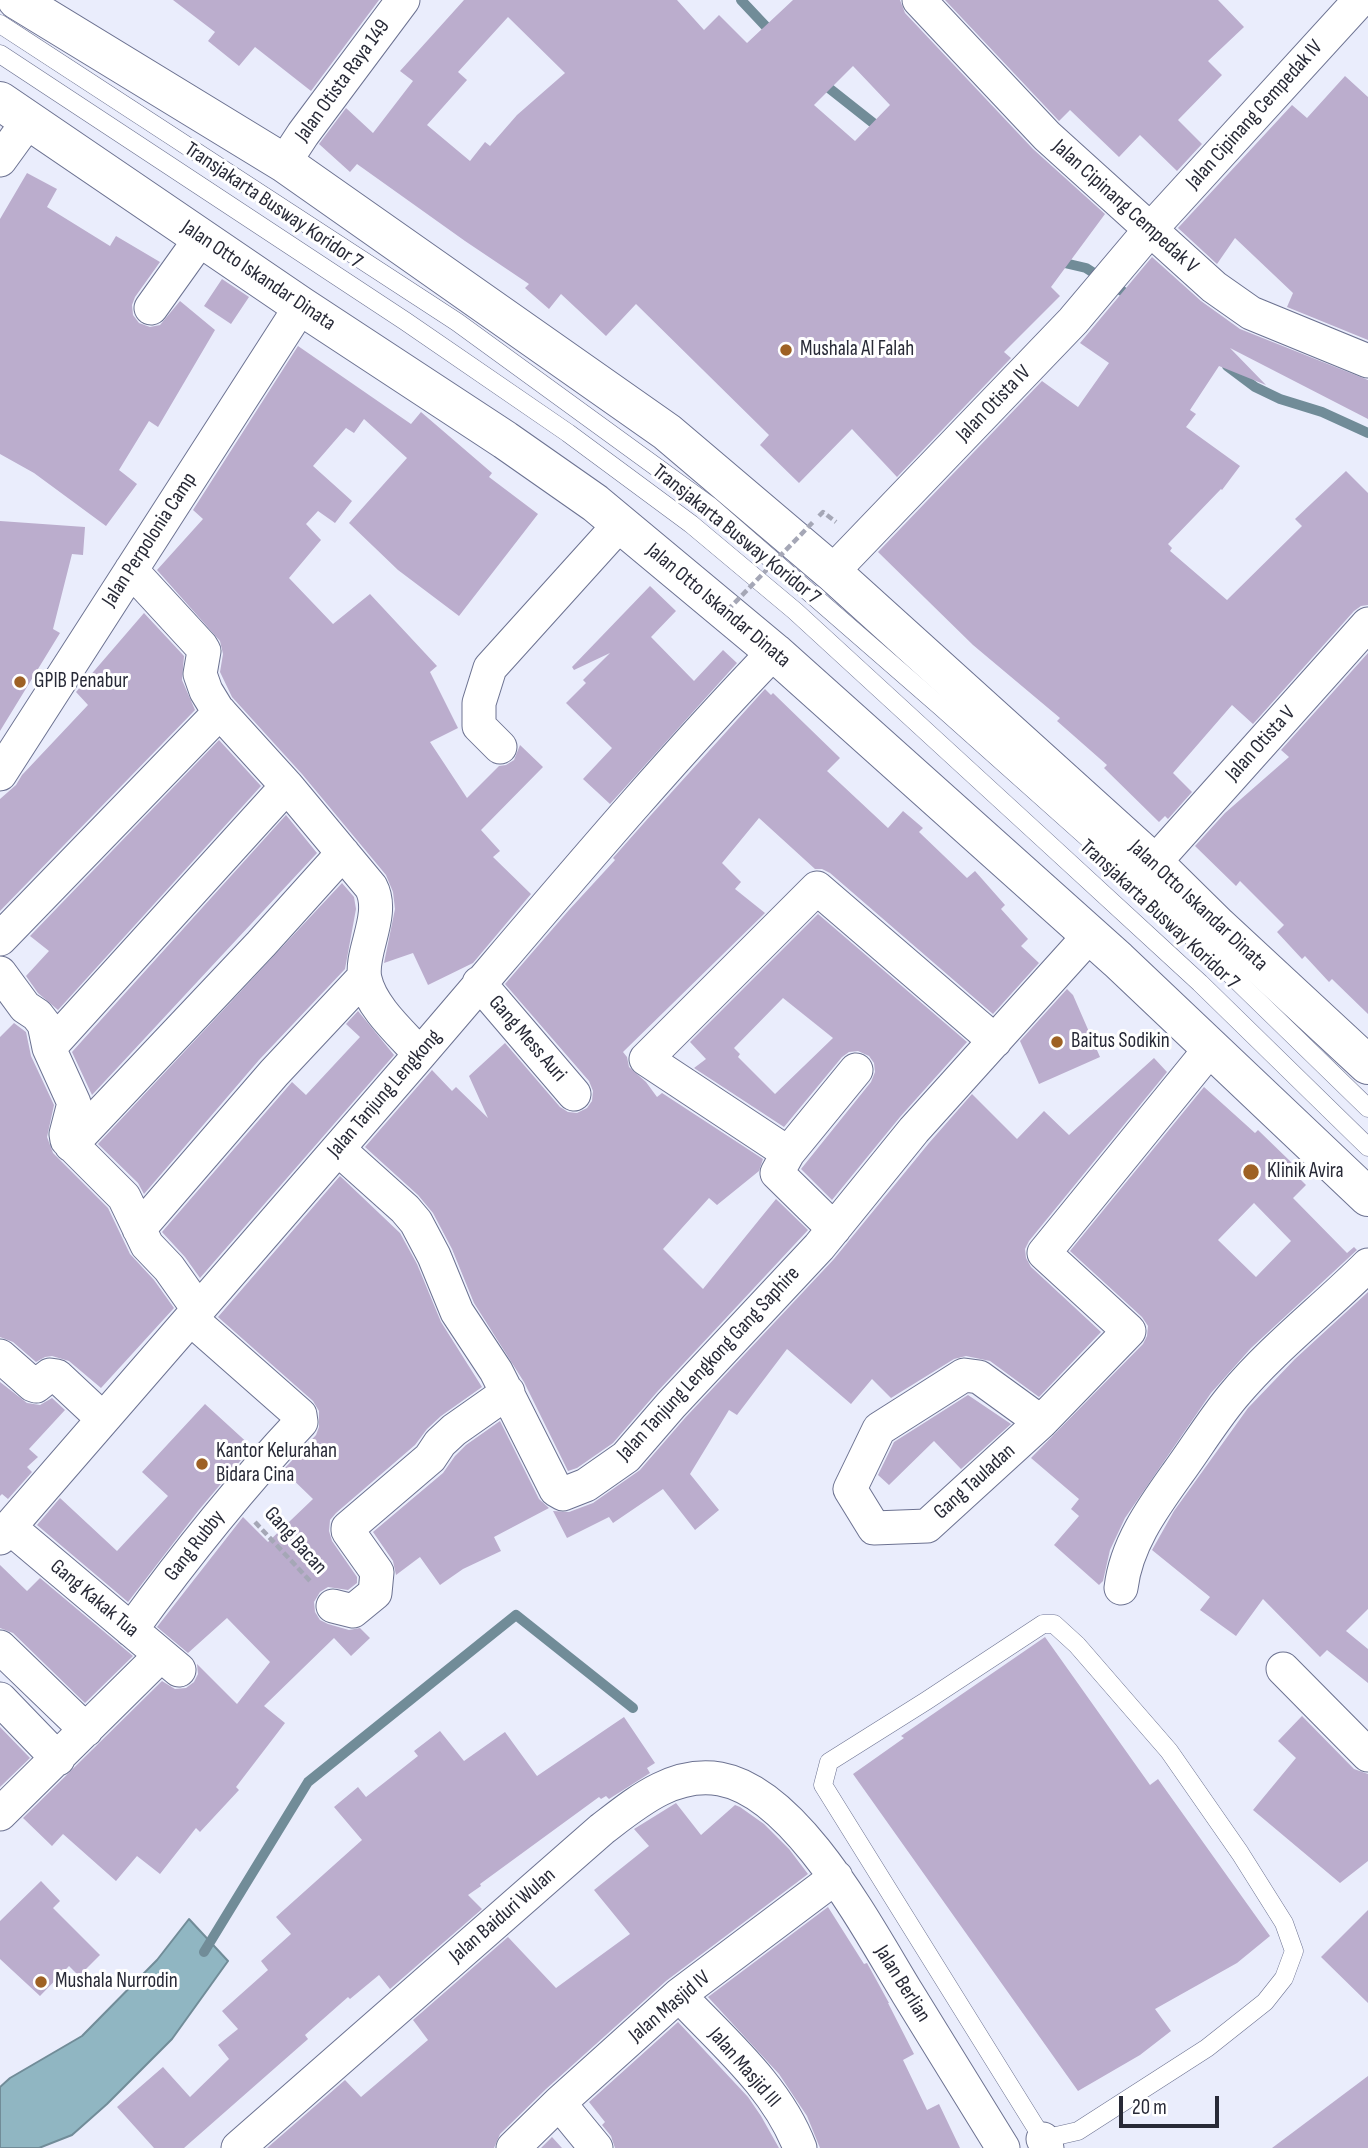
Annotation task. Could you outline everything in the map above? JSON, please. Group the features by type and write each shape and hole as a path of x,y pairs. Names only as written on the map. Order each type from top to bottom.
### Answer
{"main road":[{"name":"Jalan Otto Iskandar Dinata","path":"16,0 284,163 667,432 832,572 1154,863 1368,1065"},
{"name":"Jalan Otto Iskandar Dinata","path":"15,111 595,503 774,652 1090,935 1368,1197"}],"street":[{"name":"Jalan Otista Raya 149","path":"284,163 403,0"},
{"name":"Jalan Cipinang Cempedak V","path":"919,0 1048,136 1149,231 1235,304 1368,362"},
{"name":"Jalan Cipinang Cempedak IV","path":"1149,231 1360,0"},
{"path":"0,160 15,111"},
{"name":"Jalan Otista IV","path":"832,572 1073,321 1149,231"},
{"path":"151,308 201,238"},
{"name":"Jalan Perpolonia Camp","path":"5,753 131,570 302,306"},
{"path":"500,747 479,726 479,703 490,668 620,524"},
{"path":"131,570 201,646 204,651 201,674 206,691 220,712 343,853 375,895 376,903 364,977 274,1073 138,1229"},
{"name":"Jalan Otista V","path":"1154,863 1368,624"},
{"name":"Jalan Tanjung Lengkong","path":"5,1532 420,1054 584,860 774,652"},
{"path":"0,939 220,712"},
{"path":"49,1048 287,786"},
{"path":"71,1145 343,853"},
{"path":"788,1153 646,1059 817,888 995,1041"},
{"name":"Jalan Tanjung Lengkong Gang Saphire","path":"338,1149 416,1222 434,1256 457,1312 508,1392 556,1490 563,1494 586,1485 626,1457 834,1229 914,1130 1090,935"},
{"path":"0,973 25,1007 42,1020 49,1048 74,1103 66,1134 71,1145 129,1203 147,1245 169,1268 195,1314"},
{"path":"364,977 378,1005 420,1054"},
{"name":"Gang Mess Auri","path":"479,984 575,1094"},
{"name":"Gang Tauladan","path":"1041,1422 979,1377 964,1376 878,1429 850,1489 874,1528 927,1526 1041,1422 1129,1331 1044,1253 1211,1048"},
{"path":"834,1229 777,1172 788,1153 856,1070"},
{"path":"1121,1588 1122,1576 1133,1544 1145,1520 1233,1396 1368,1265"},
{"name":"Gang Rubby","path":"131,1630 177,1567 233,1498 302,1422 302,1418 195,1314"},
{"path":"0,1356 33,1385 50,1375 57,1376 103,1419"},
{"path":"333,1606 353,1611 374,1593 377,1572 348,1528 430,1458 440,1443 454,1430 508,1392"},
{"name":"Gang Kakak Tua","path":"5,1532 170,1663 86,1730"},
{"path":"0,1647 86,1730 0,1814"},
{"path":"1283,1668 1368,1755"},
{"path":"0,1699 58,1759"},
{"name":"Jalan Baiduri Wulan","path":"238,2148 602,1829 644,1797 676,1782 706,1777 722,1779 751,1789 792,1825"},
{"name":"Jalan Berlian","path":"792,1825 836,1877 1003,2148"},
{"name":"Jalan Masjid IV","path":"513,2148 679,1995 836,1877"},
{"name":"Jalan Masjid III","path":"679,1995 777,2103 800,2148"},
{"path":"559,2103 596,2148"}],"lane":[{"name":"Transjakarta Busway Koridor 7","path":"0,24 457,322 710,506 1118,865 1368,1108"},
{"name":"Transjakarta Busway Koridor 7","path":"0,54 405,321 568,433 691,524 795,611 1060,854 1200,983 1368,1147"},
{"path":"1043,1624 1054,1624 1077,1645 1169,1751 1240,1853 1284,1923 1294,1951 1284,1978 1265,2002 1208,2048 1079,2132 1045,2144 823,1785 829,1762 926,1702 1043,1624"}],"path":[{"path":"720,618 815,520"},
{"name":"Gang Bacan","path":"233,1498 333,1606"}],"water":[{"path":"189,1919 228,1961 172,2039 72,2135 39,2148 0,2148 0,2087 10,2078 82,2036 157,1960"}],"building":[{"path":"173,0 379,0 311,91 255,47 239,66 208,41 215,32"},
{"path":"464,0 677,0 704,30 719,15 747,43 793,0 900,0 905,13 1033,149 1105,214 1051,287 1060,296 1004,352 1011,358 897,477 852,429 799,483 760,445 769,435 636,304 606,336 561,294 549,309 525,288 529,284 357,164 350,172 319,144 346,108 373,133 413,81 400,71","holes":["508,17 565,73 517,115 490,146 485,142 470,161 427,125 467,80 458,72","853,66 890,105 855,141 814,105"]},
{"path":"945,0 1218,0 1244,27 1208,61 1222,75 1178,120 1202,144 1177,171 1140,135 1119,157 1070,110 1059,121"},
{"path":"1345,76 1368,97 1368,340 1287,307 1293,293 1235,238 1217,264 1178,228 1292,105 1307,118"},
{"path":"27,173 57,189 47,207 110,246 116,236 160,262 132,305 133,315 139,323 150,327 160,325 180,301 215,330 158,427 149,421 119,470 137,484 106,526 34,473 0,454 0,219"},
{"path":"1152,257 1201,301 1240,329 1368,380 1368,419 1230,348 1266,385 1219,366 1190,410 1196,414 1186,427 1240,466 1222,490 1168,544 1172,548 1170,551 1227,600 1302,526 1295,519 1346,471 1368,493 1368,605 1354,611 1253,724 1232,705 1173,773 1192,792 1168,819 1165,816 1159,822 1104,768 1107,765 1057,721 1060,718 973,645 878,552 1042,381 1078,407 1109,363 1080,343"},
{"path":"222,279 249,297 231,324 204,306"},
{"path":"298,346 411,424 421,412 492,473 489,477 538,514 459,616 398,570 349,523 407,458 364,419 354,433 346,428 313,466 352,501 335,523 318,511 306,524 321,540 289,578 333,624 370,594 437,666 430,672 458,728 430,742 467,798 499,766 514,760 520,745 543,767 481,830 500,851 493,857 531,894 473,963 428,985 413,953 384,963 395,909 393,892 386,875 302,774 232,697 220,672 223,654 220,641 157,570 203,519 193,510"},
{"path":"0,521 85,527 83,555 72,554 53,629 60,633 0,731"},
{"path":"650,586 676,611 651,637 694,681 723,650 737,663 610,804 583,779 612,748 566,703 586,683 583,680 610,653 574,670 572,667"},
{"path":"144,613 184,656 182,680 195,710 0,911 0,799 16,785 22,775 88,705 76,692"},
{"path":"1368,653 1368,1014 1332,979 1329,982 1305,956 1302,959 1277,932 1284,925 1240,881 1236,886 1195,846 1225,813 1289,757 1281,750"},
{"path":"765,689 771,695 773,693 840,758 827,771 888,828 903,811 923,828 919,832 967,878 975,871 1005,905 1001,909 1028,939 1021,946 1039,963 993,1014 830,873 815,869 759,818 722,863 741,882 735,889 765,913 623,1052 629,1067 646,1082 657,1097 662,1093 763,1159 759,1171 717,1205 709,1198 663,1249 703,1289 776,1199 808,1230 613,1443 577,1468 568,1471 524,1382 474,1303 452,1249 433,1213 418,1195 365,1147 432,1070 452,1091 456,1087 488,1118 469,1076 505,1043 560,1107 577,1113 587,1108 592,1101 593,1091 589,1081 505,984 615,860 613,858"},
{"path":"219,740 261,786 58,1010 38,993 26,976 49,951 30,936"},
{"path":"286,815 317,853 92,1095 72,1052"},
{"path":"342,883 354,897 356,909 345,969 259,1060 144,1194 138,1183 98,1144"},
{"path":"818,914 967,1042 900,1117 832,1200 801,1169 871,1082 875,1072 874,1063 869,1056 858,1051 849,1052 842,1057 784,1127 694,1068 706,1059 690,1042","holes":["783,998 833,1038 775,1094 738,1057 740,1054 734,1048"]},
{"name":"Baitus Sodikin","path":"1067,989 1073,995 1100,1057 1039,1084 1020,1041"},
{"path":"358,1011 394,1055 200,1278 162,1232 292,1082 306,1095 360,1037 346,1024"},
{"path":"14,1023 26,1032 31,1056 54,1105 47,1137 53,1153 108,1208 130,1254 154,1280 174,1308 101,1388 69,1361 52,1356 36,1362 13,1342 0,1337 0,1037"},
{"path":"1154,1058 1167,1072 1025,1249 1031,1267 1101,1332 1039,1397 990,1361 966,1356 954,1359 891,1398 872,1379 851,1404 787,1349 737,1415 729,1410 690,1474 719,1510 695,1530 663,1489 613,1523 609,1517 567,1538 553,1511 569,1512 593,1503 640,1470 834,1259 972,1094 1017,1139 1044,1111 1069,1135"},
{"path":"1204,1087 1255,1133 1258,1130 1292,1163 1288,1167 1306,1185 1293,1198 1347,1253 1354,1247 1357,1250 1251,1348 1211,1393 1125,1518 1110,1550 1103,1581 1099,1585 1054,1545 1079,1516 1071,1509 1079,1499 1031,1458 1143,1344 1148,1326 1142,1317 1070,1251","holes":["1254,1203 1291,1241 1256,1277 1218,1240"]},
{"path":"340,1176 400,1233 417,1264 441,1322 482,1387 441,1416 415,1445 330,1520 332,1541 357,1577 357,1583 348,1590 328,1587 320,1592 314,1602 315,1612 320,1620 328,1624 349,1630 360,1628 370,1638 351,1656 334,1638 264,1706 285,1723 236,1787 239,1790 200,1832 196,1828 160,1874 137,1856 116,1881 63,1834 52,1846 23,1818 162,1681 175,1689 186,1688 194,1682 198,1674 197,1664 237,1704 270,1662 227,1618 188,1653 157,1627 243,1517 268,1542 313,1499 283,1470 316,1435 319,1411 313,1401 218,1317"},
{"path":"1368,1292 1368,1609 1346,1631 1368,1649 1368,1683 1327,1650 1320,1657 1263,1599 1236,1636 1200,1610 1210,1597 1152,1550 1174,1511 1248,1408 1295,1359"},
{"path":"0,1382 27,1403 40,1405 52,1398 65,1410 29,1449 38,1457 27,1467 32,1472 8,1499 2,1494 0,1496"},
{"path":"968,1395 1011,1424 961,1469 934,1441 889,1485 878,1475 894,1442"},
{"path":"205,1404 252,1447 198,1511 128,1602 37,1525 60,1498 117,1551 168,1496 142,1472"},
{"path":"500,1421 539,1499 549,1508 494,1537 501,1551 463,1569 440,1585 420,1557 396,1575 393,1561 373,1532 443,1473 466,1445"},
{"path":"0,1565 27,1591 40,1578 133,1656 85,1703 13,1633 0,1628"},
{"path":"1045,1637 1150,1785 1158,1779 1270,1936 1237,1963 1155,2009 1171,2031 1140,2055 1078,2091 853,1774 904,1738 901,1736"},
{"path":"1302,1716 1354,1769 1368,1774 1368,1861 1340,1883 1253,1810 1296,1758 1278,1741"},
{"path":"624,1717 655,1763 647,1768 650,1773 609,1799 606,1796 601,1799 599,1797 480,1884 481,1886 468,1895 482,1909 390,1989 379,1975 350,1999 348,1997 305,2035 308,2039 184,2148 154,2148 117,2107 163,2067 190,2097 229,2059 218,2045 238,2029 222,2011 268,1970 261,1961 291,1934 276,1917 362,1840 334,1807 358,1787 366,1797 418,1756 414,1751 440,1731 464,1761 505,1732 537,1776"},
{"path":"0,1727 30,1758 0,1787"},
{"path":"676,1803 701,1835 735,1805 740,1807 764,1824 789,1849 808,1874 666,1981 546,2089 500,2134 494,2148 267,2148 345,2080 361,2097 428,2040 413,2020 508,1937 556,1988 630,1934 594,1890 649,1846 634,1829"},
{"path":"41,1881 60,1901 53,1908 100,1955 79,1976 69,1966 40,1996 0,1959 0,1921"},
{"path":"828,1907 864,1964 867,1963 914,2054 903,2060 927,2110 939,2104 960,2148 820,2148 807,2116 779,2074 708,1997"},
{"path":"1368,1910 1368,2003 1321,1957"},
{"path":"678,2022 748,2097 779,2148 615,2148 611,2136 602,2125 605,2122 589,2102"},
{"path":"1368,2076 1368,2148 1272,2148"},
{"path":"552,2137 562,2148 541,2148"}],"waterway":[{"path":"741,0 772,33"},
{"path":"820,81 882,130"},
{"path":"1056,261 1086,268 1133,298"},
{"path":"1227,366 1255,387 1280,399 1322,412 1368,433"},
{"path":"204,1952 308,1782 516,1615 633,1708"}],"place":[{"name":"Mushala Al Falah","path":"786,350"},
{"name":"GPIB Penabur","path":"20,682"},
{"name":"Baitus Sodikin","path":"1057,1042"},
{"name":"Klinik Avira","path":"1251,1172"},
{"name":"Kantor Kelurahan Bidara Cina","path":"202,1464"},
{"name":"Mushala Nurrodin","path":"41,1982"}]}
